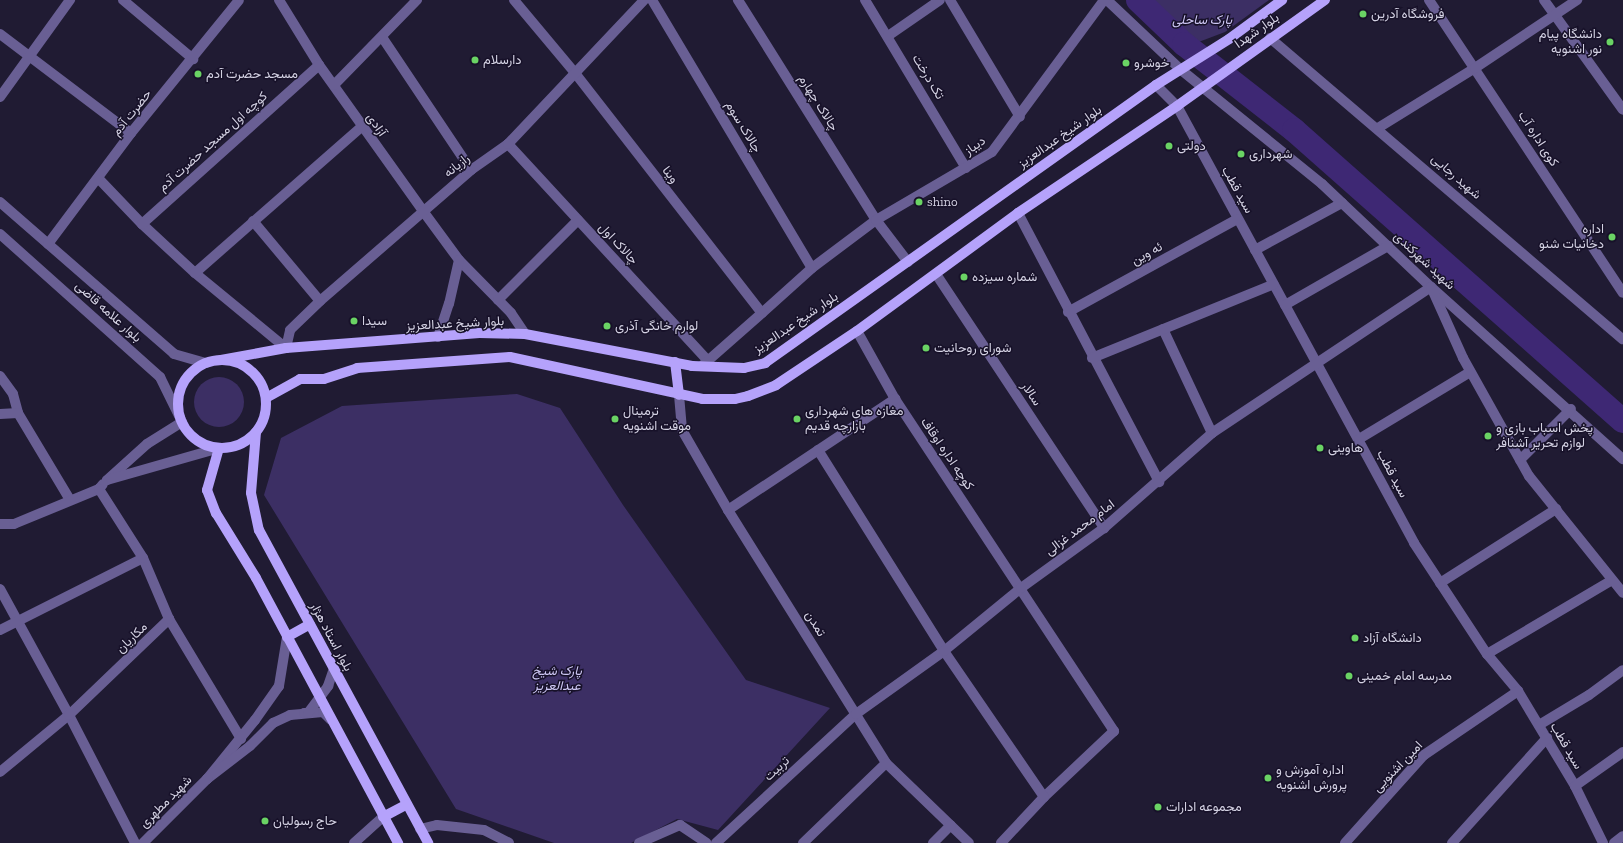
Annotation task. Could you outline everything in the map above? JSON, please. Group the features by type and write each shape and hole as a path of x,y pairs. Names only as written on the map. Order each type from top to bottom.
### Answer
{"main road":[{"name":"بلوار شهدا","path":"1194,61 1229,39 1282,0"},
{"name":"بلوار شهدا","path":"1207,83 1325,0"},
{"name":"بلوار شیخ عبدالعزیز","path":"221,360 286,348 479,333 525,334 579,347 675,362 744,368 765,362 1156,85 1194,61"},
{"path":"266,398 300,379 324,379 357,368 510,357 642,384 680,395 702,399 735,399 748,396 776,385 857,332 1018,213 1176,106 1207,83"},
{"path":"221,360 240,364 256,375 266,398 266,410 256,432 240,444 219,448 196,439 182,422 178,408 179,394 184,381 194,370 206,363 221,360"},
{"path":"675,362 680,395"},
{"name":"بلوار استاد هژار","path":"256,432 251,475 254,514 259,530 428,843"},
{"path":"219,448 207,490 216,513 287,637 398,843"},
{"path":"287,637 310,624"},
{"path":"383,817 407,804"}],"street":[{"path":"0,97 30,58 70,0"},
{"path":"123,0 193,59"},
{"name":"حضرت آدم","path":"48,244 132,133 239,0"},
{"name":"آزادی","path":"280,0 319,65 334,85 361,127 423,212 459,260 498,300 525,334"},
{"path":"334,85 417,0"},
{"name":"وینا","path":"514,0 575,73 762,313"},
{"name":"رازیانه","path":"286,348 290,330 320,301 471,170 508,144 644,0"},
{"name":"چالاک سوم","path":"652,0 812,268"},
{"name":"چالاک چهارم","path":"738,0 876,220"},
{"name":"تک درخت","path":"865,0 966,168"},
{"path":"888,36 940,0"},
{"path":"950,0 1020,117"},
{"name":"دیباز","path":"812,268 876,220 992,152 1020,117 1106,0"},
{"name":"شهید شهرکندی","path":"1106,0 1180,69 1207,83 1342,203 1431,287 1571,409 1623,459"},
{"name":"کوی اداره آب","path":"1428,0 1476,68 1623,293"},
{"path":"1544,0 1623,110"},
{"path":"1378,128 1476,68 1577,0"},
{"path":"0,34 132,133"},
{"path":"382,37 471,170"},
{"name":"شهید رجایی","path":"1270,38 1378,128 1623,339"},
{"name":"کوچه اول مسجد حضرت آدم","path":"142,224 319,65"},
{"name":"سید قطب","path":"1156,85 1176,106 1237,219 1319,364 1414,543 1487,654 1518,691 1574,786 1603,843"},
{"path":"195,273 361,127"},
{"name":"چالاک اول","path":"508,144 578,220 705,364"},
{"path":"98,178 142,224 195,273 286,348"},
{"name":"بلوار علامه قاضی","path":"0,202 174,354 206,363"},
{"path":"1255,250 1342,203"},
{"path":"1018,213 1068,312 1158,482"},
{"name":"ئه وین","path":"1068,312 1237,219"},
{"path":"498,300 578,220"},
{"path":"876,220 908,262"},
{"path":"253,221 320,301"},
{"name":"بلوار علامه قاضی","path":"0,234 160,377 182,422"},
{"path":"1285,305 1388,246"},
{"path":"438,337 449,304 459,260"},
{"path":"705,364 812,268"},
{"name":"سالار","path":"936,274 1104,528"},
{"path":"1092,358 1274,284"},
{"path":"1431,287 1470,372 1520,460 1556,510 1623,593"},
{"name":"امام محمد غزالی","path":"856,714 944,651 1021,588 1104,528 1212,433 1319,364 1431,287"},
{"path":"1163,329 1212,433"},
{"name":"کوچه اداره اوقاف","path":"857,332 895,399 1114,731 1044,797"},
{"path":"1359,439 1470,372"},
{"path":"0,376 13,394 18,413 70,500"},
{"name":"تمدن","path":"680,395 682,430 728,510 886,763 968,843"},
{"path":"728,510 895,399"},
{"path":"1520,460 1571,409"},
{"path":"0,414 18,413"},
{"path":"0,524 14,524 99,489 147,444 182,422"},
{"path":"107,480 219,448"},
{"path":"818,450 944,651 1044,797 1001,843"},
{"path":"99,489 143,558 169,620 241,738"},
{"path":"1440,583 1556,510"},
{"path":"0,630 143,558"},
{"path":"1487,654 1612,580"},
{"path":"0,589 69,715 135,843"},
{"name":"مکاریان","path":"0,772 69,715 169,620"},
{"path":"207,779 241,738 278,686 287,637"},
{"path":"207,779 250,746 273,723 290,715 308,713 328,686 334,669"},
{"path":"1539,725 1589,695 1623,670"},
{"name":"امین اشنویی","path":"1345,843 1424,755 1518,691"},
{"path":"290,715 323,712 331,720"},
{"name":"تربیت","path":"716,843 856,714"},
{"path":"1452,843 1547,738"},
{"path":"1574,786 1623,752"},
{"path":"803,843 886,763"},
{"name":"شهید مطهری","path":"143,843 207,779"},
{"path":"354,843 383,817"},
{"path":"420,828 437,825 484,830 510,843"},
{"path":"640,843 680,825 707,843"},
{"path":"933,843 951,825"},
{"path":"1614,843 1623,836"}],"green space":[{"name":"پارک ساحلی","path":"1152,0 1269,0 1225,32 1196,43"},
{"path":"219,377 228,379 237,384 242,393 244,402 242,411 237,420 228,425 219,427 210,425 201,420 196,411 194,402 196,393 201,384 210,379"},
{"name":"پارک شیخ عبدالعزیز","path":"517,394 560,408 623,505 746,680 830,708 718,830 677,819 631,843 554,843 456,809 264,495 281,438 342,406"}],"waterway":[{"path":"1138,0 1184,44 1294,130 1623,421"}],"place":[{"name":"فروشگاه آدرین","path":"1363,14"},
{"name":"دانشگاه پیام نور اشنویه","path":"1610,42"},
{"name":"دارسلام","path":"475,60"},
{"name":"خوشرو","path":"1126,63"},
{"name":"مسجد حضرت آدم","path":"198,74"},
{"name":"دولتی","path":"1169,146"},
{"name":"شهرداری","path":"1241,154"},
{"name":"shino","path":"919,202"},
{"name":"اداره دخانیات شنو","path":"1612,237"},
{"name":"شماره سیزده","path":"964,277"},
{"name":"سیدا","path":"354,321"},
{"name":"لوارم خانگی آذری","path":"607,326"},
{"name":"شورای روحانیت","path":"926,348"},
{"name":"ترمینال موقت اشنویه","path":"615,419"},
{"name":"مغازه های شهرداری بازارچه قدیم","path":"797,419"},
{"name":"پخش اسباب بازی و لوازم تحریر آشنافر","path":"1488,436"},
{"name":"هاوینی","path":"1320,448"},
{"name":"دانشگاه آزاد","path":"1355,638"},
{"name":"مدرسه امام خمینی","path":"1349,676"},
{"name":"اداره آموزش و پرورش اشنویه","path":"1268,778"},
{"name":"مجموعه ادارات","path":"1158,807"},
{"name":"حاج رسولیان","path":"265,821"}]}
